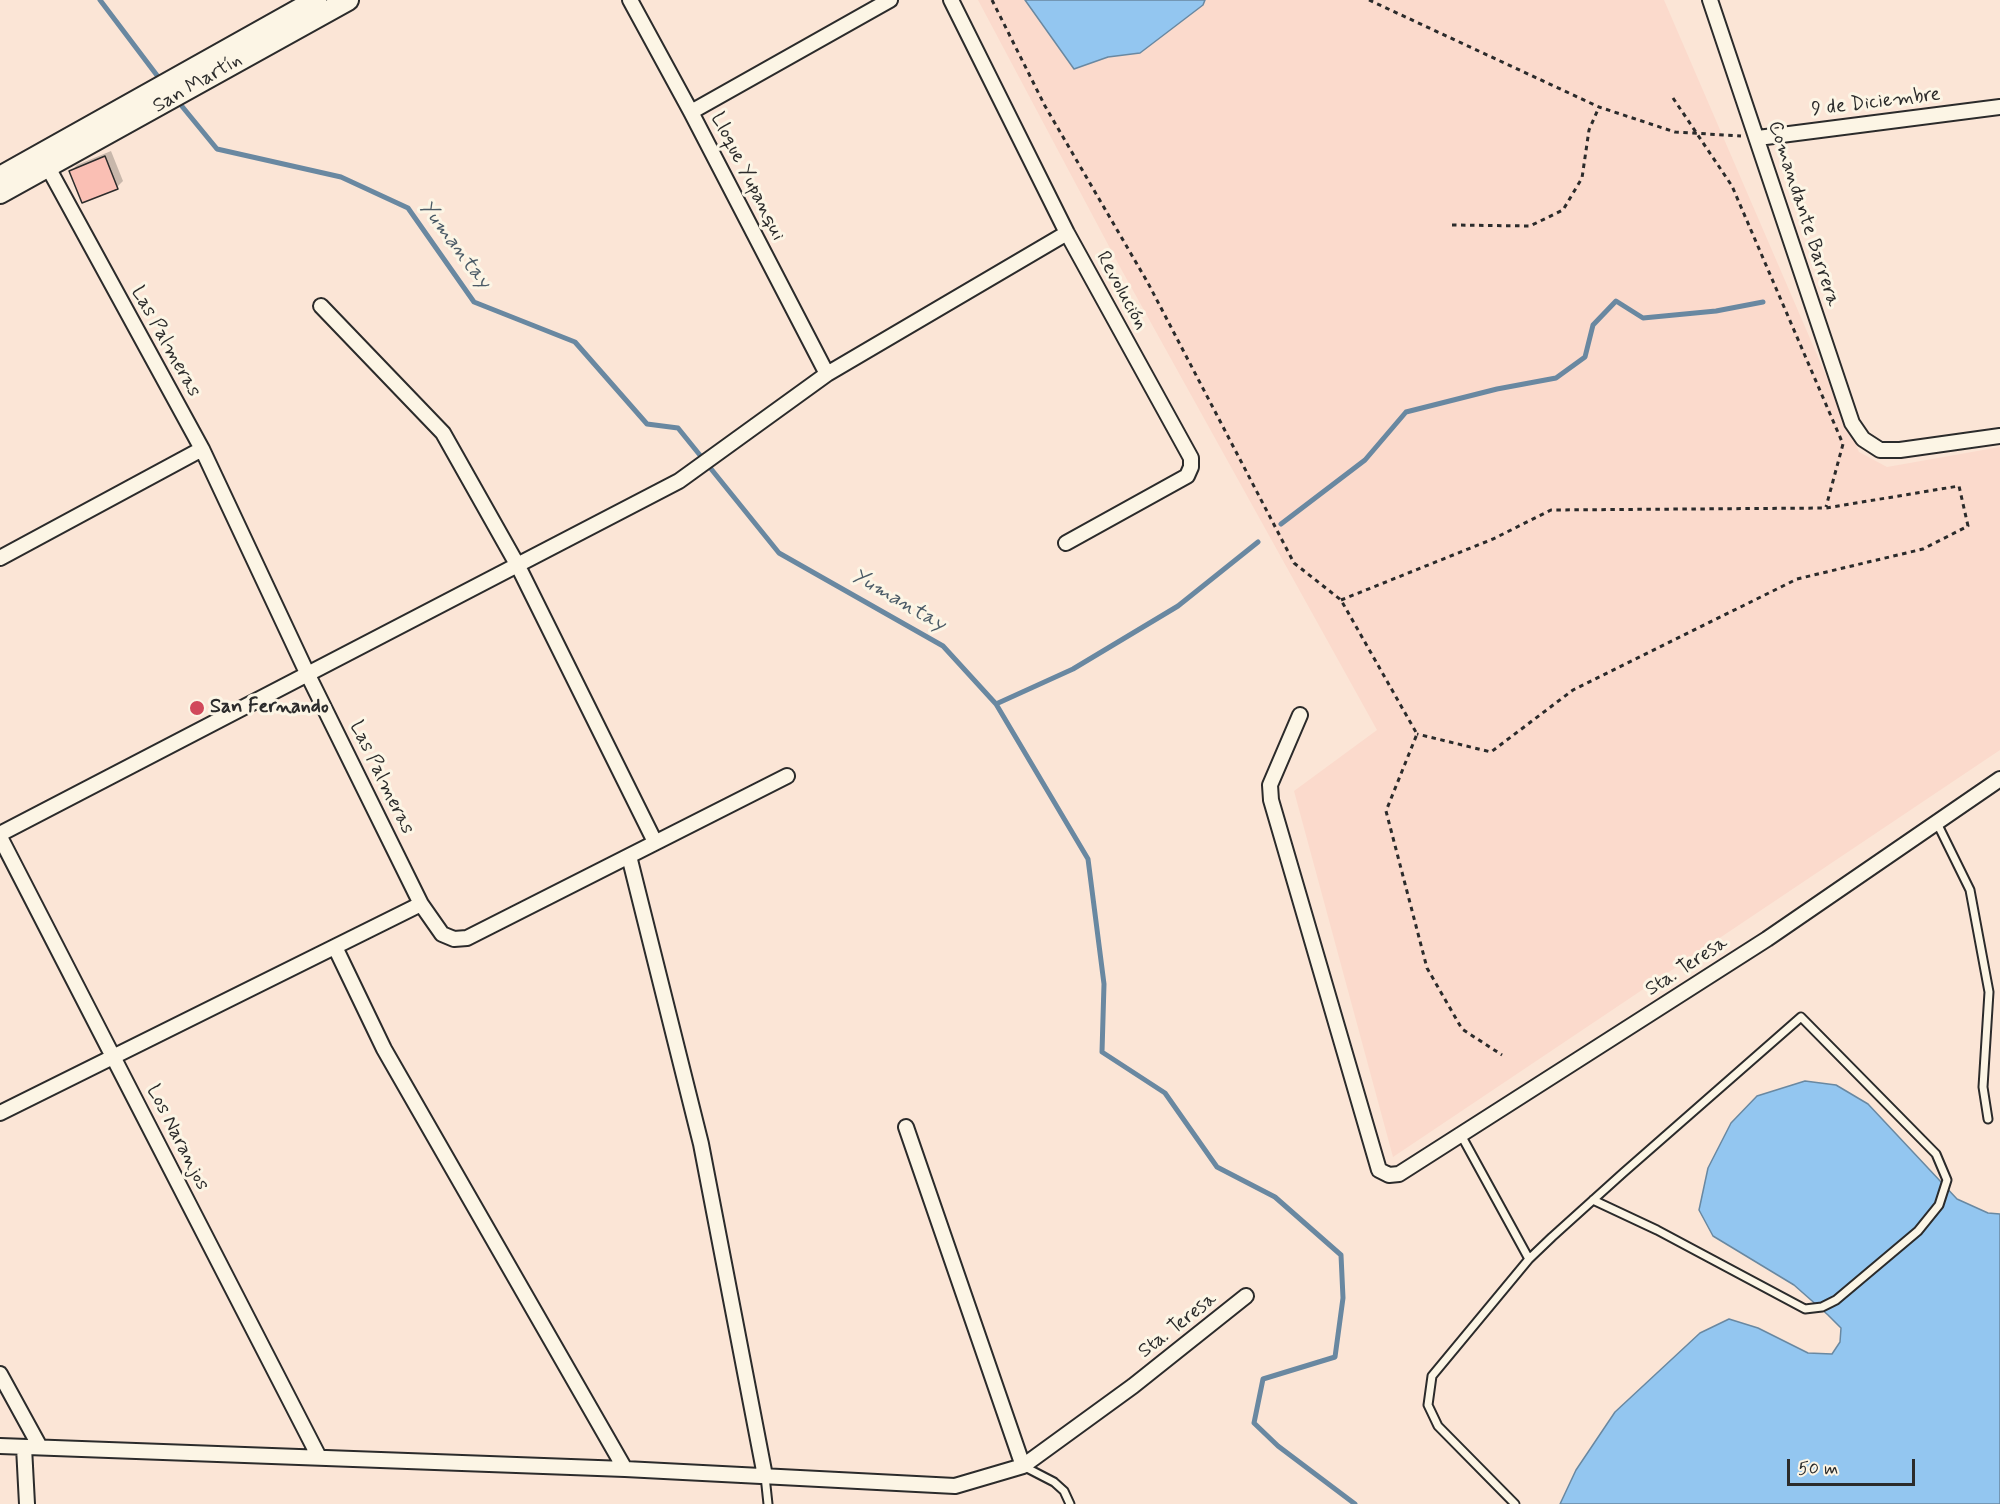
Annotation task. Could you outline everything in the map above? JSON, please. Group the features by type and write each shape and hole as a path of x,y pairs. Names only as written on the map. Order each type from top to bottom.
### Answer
{"main road":[{"name":"San Martín","path":"44,161 146,106 321,4 348,0"},
{"path":"0,177 44,161"},
{"path":"0,193 44,161"}],"street":[{"name":"Lloque Yupanqui","path":"630,0 827,374"},
{"path":"691,112 890,0"},
{"name":"Revolución","path":"951,0 1067,233 1191,458 1191,467 1187,476 1066,543"},
{"name":"Comandante Barrera","path":"1710,0 1852,423 1863,439 1880,450 1900,450 2000,436"},
{"name":"9 de Diciembre","path":"1758,138 2000,107"},
{"name":"Las Palmeras","path":"44,161 202,450 308,675 421,904 442,934 454,939 467,938 787,776"},
{"path":"0,835 679,481 735,438 827,374 1067,233"},
{"path":"321,306 443,433 518,566 655,842"},
{"path":"0,558 202,450"},
{"name":"Sta. Teresa","path":"1300,715 1270,785 1271,800 1379,1170 1389,1175 1399,1174 1767,939 2000,779"},
{"name":"Los Naranjos","path":"0,835 319,1457"},
{"path":"629,856 701,1144 765,1476"},
{"path":"0,1113 421,904"},
{"path":"335,947 384,1049 625,1469"},
{"path":"906,1127 1023,1466"},
{"name":"Sta. Teresa","path":"0,1446 625,1469 955,1486 1023,1466 1133,1386 1246,1296"},
{"path":"0,1374 40,1446"},
{"path":"24,1447 27,1504"}],"lane":[{"path":"1937,823 1970,890 1989,992 1983,1087 1988,1119"},
{"path":"1515,1504 1438,1426 1428,1405 1432,1376 1529,1259 1593,1200 1801,1017 1936,1154 1947,1180 1939,1205 1918,1231 1836,1300 1822,1307 1805,1309 1657,1230 1593,1200"},
{"path":"1461,1135 1529,1259"},
{"path":"1023,1466 1054,1482 1064,1491 1070,1504"},
{"path":"765,1476 768,1504"}],"path":[{"path":"992,0 1045,106 1148,283 1294,563 1341,600 1417,734 1491,752 1573,690 1797,579 1923,549 1968,526 1959,486 1826,508 1551,510 1493,539 1341,600"},
{"path":"1369,0 1599,107 1675,132 1758,138"},
{"path":"1673,99 1732,186 1843,444 1826,508"},
{"path":"1452,225 1530,226 1563,210 1582,178 1589,130 1599,107"},
{"path":"1417,734 1386,811 1424,957 1427,968 1462,1029 1502,1055"}],"shaded area":[{"path":"978,0 1664,0 1859,452 1887,467 2000,447 2000,750 1393,1157 1294,791 1377,730 1120,267"}],"water":[{"path":"1025,0 1205,0 1203,5 1140,53 1108,57 1074,69"},
{"path":"1805,1081 1836,1085 1868,1104 1957,1199 1988,1213 2000,1214 2000,1504 1560,1504 1576,1470 1615,1412 1700,1333 1729,1319 1758,1328 1808,1353 1832,1354 1840,1342 1841,1328 1828,1315 1794,1285 1713,1236 1699,1210 1708,1168 1731,1123 1757,1096"}],"building":[{"path":"105,156 118,189 82,203 69,171"}],"waterway":[{"name":"Yumantay","path":"100,0 162,82"},
{"name":"Yumantay","path":"176,99 217,149 341,177 408,208 474,302 575,342 647,424 678,428 779,553 943,646 996,704 1088,859 1104,984 1102,1052 1165,1093 1217,1167 1275,1197 1341,1255 1343,1298 1335,1357 1263,1379 1254,1423 1278,1446 1355,1504"},
{"path":"1281,524 1365,460 1406,412 1497,389 1556,378 1585,357 1593,325 1616,301 1643,318 1716,311 1763,302"},
{"path":"996,704 1073,669 1178,606 1258,542"}],"place":[{"name":"San Fernando","path":"197,708"}]}
